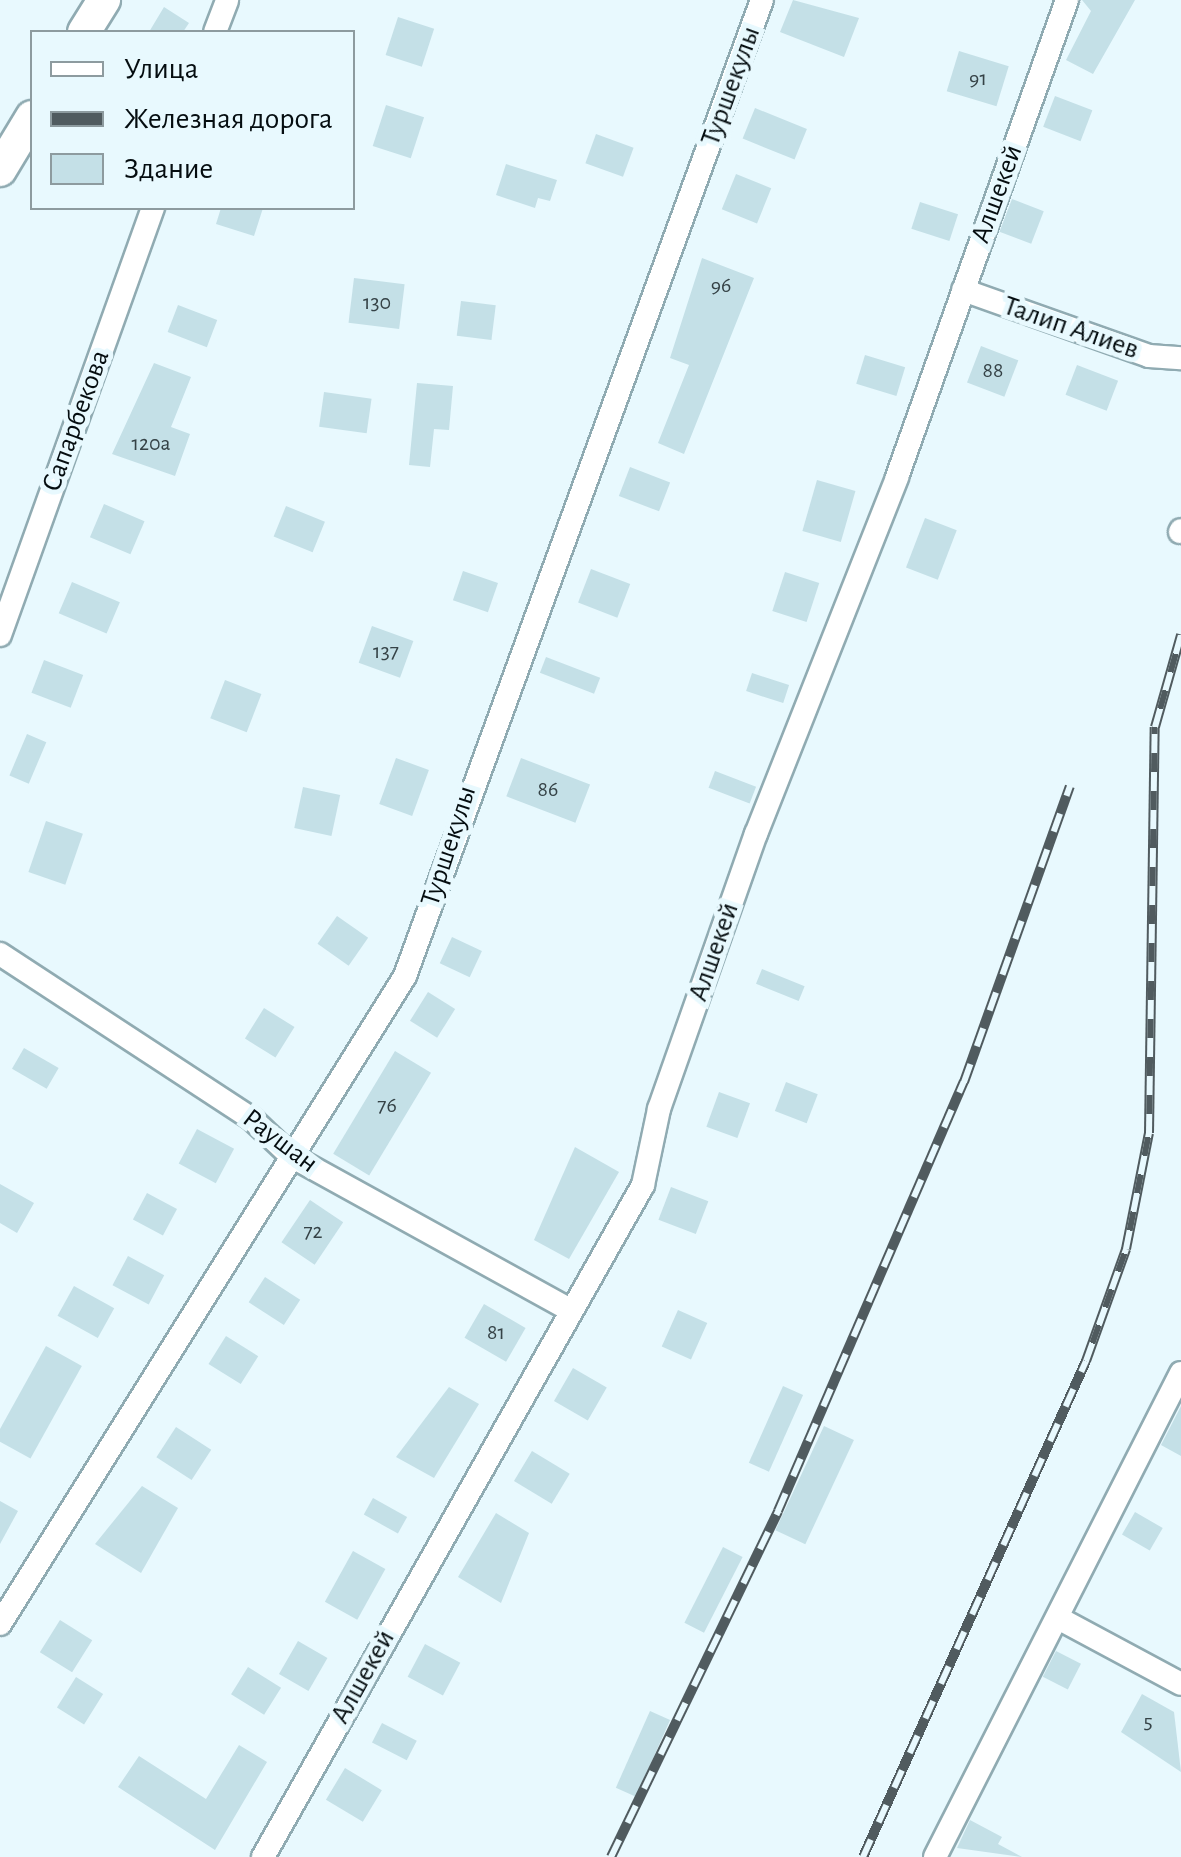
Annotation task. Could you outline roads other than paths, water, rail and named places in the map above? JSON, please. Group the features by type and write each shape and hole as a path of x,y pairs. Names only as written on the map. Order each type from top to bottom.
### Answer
{"main road":[{"path":"85,30 104,0"},
{"path":"0,170 18,125"}],"street":[{"path":"217,30 227,0"},
{"name":"Туршекулы","path":"0,1624 405,976 762,0"},
{"name":"Алшекей","path":"262,1857 643,1185 659,1109 756,834 963,290 1067,0"},
{"name":"Сапарбекова","path":"0,634 152,210"},
{"name":"Талип Алиев","path":"963,290 1149,356 1181,358"},
{"name":"Раушан","path":"0,954 252,1118 291,1156 570,1310"},
{"path":"935,1857 1060,1619 1181,1373"},
{"path":"1060,1619 1181,1684"}],"railway":[{"path":"863,1857 1086,1361 1126,1249 1149,1133 1155,727 1181,635"},
{"path":"611,1857 778,1511 964,1082 1070,786"}]}
